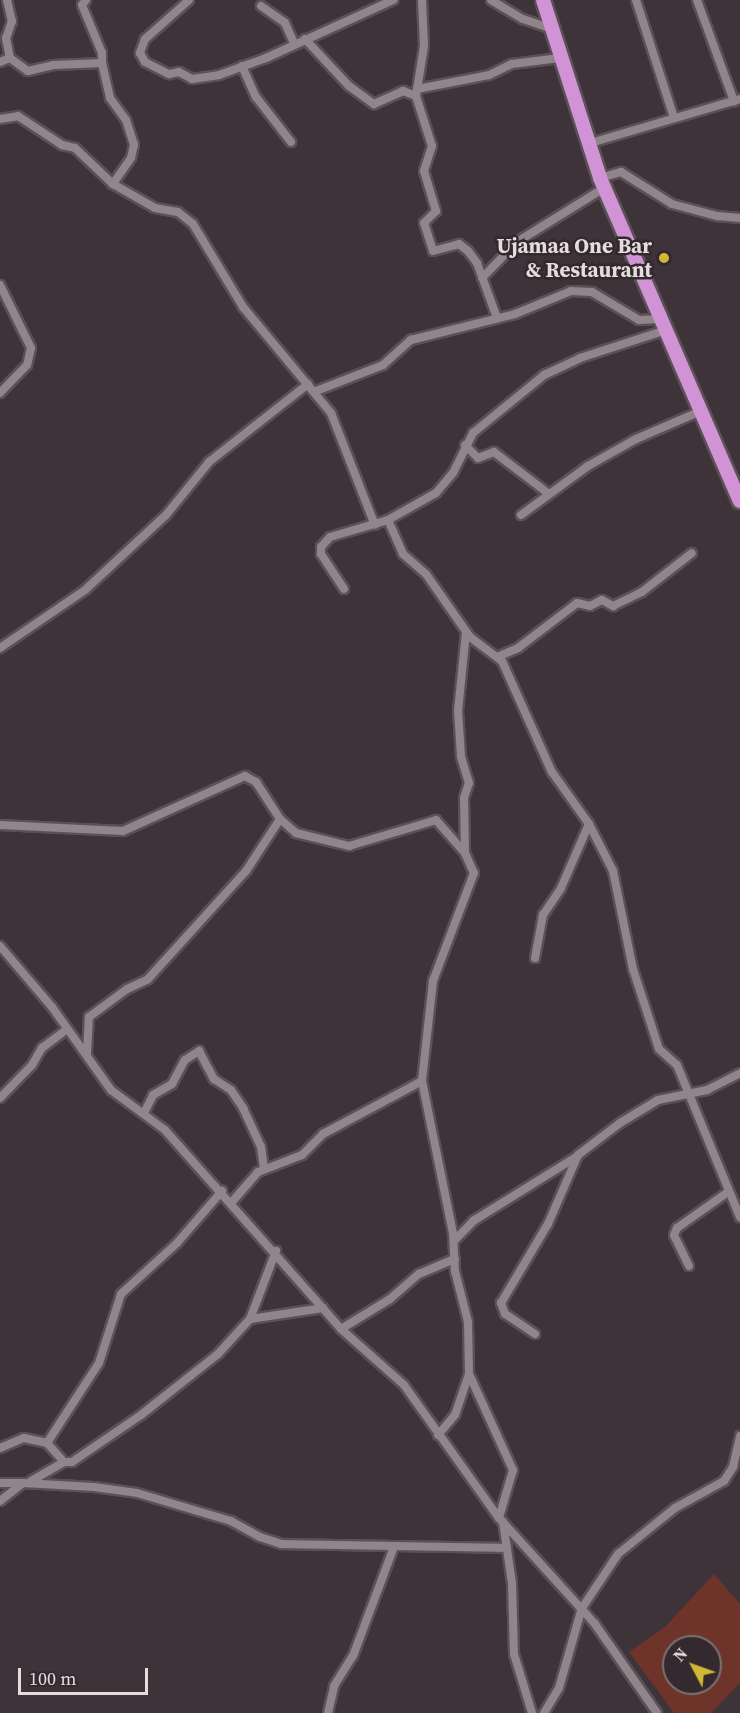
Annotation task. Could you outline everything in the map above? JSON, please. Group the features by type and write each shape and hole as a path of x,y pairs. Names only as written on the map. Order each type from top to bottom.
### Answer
{"highway":[{"path":"543,0 586,144 661,325 738,494"}],"street":[{"path":"7,0 12,21 6,38 10,58 32,73 53,65 102,63"},
{"path":"86,0 82,5 102,53 110,98 126,120 134,145 131,158 113,184"},
{"path":"189,0 144,39 140,53 144,61 168,74 179,72 192,79 242,66 393,0"},
{"path":"422,0 424,46 416,93 432,146 424,171 436,212 424,221 431,249 438,253 459,244 477,263 497,318"},
{"path":"491,0 516,16 552,30"},
{"path":"636,0 674,118"},
{"path":"586,144 737,100 697,0"},
{"path":"261,6 285,23 294,43"},
{"path":"305,39 349,86 374,104 404,91 416,93 481,77 512,64 560,58"},
{"path":"0,62 10,58"},
{"path":"242,66 256,97 291,142"},
{"path":"0,119 18,116 62,145 75,148 113,184 155,208 178,212 193,224 243,307 316,391 340,432 375,525"},
{"path":"482,278 517,242 621,172 672,204 722,217 740,218"},
{"path":"0,285 32,348 27,365 0,393"},
{"path":"316,391 383,365 411,340 497,318 571,291 586,290 639,320 661,325"},
{"path":"344,589 327,568 321,547 334,533 375,525 388,520 442,487 473,433 546,374 661,325"},
{"path":"0,648 85,590 166,515 209,462 308,384"},
{"path":"521,515 549,494 636,439 701,411"},
{"path":"465,445 478,458 494,452 549,494"},
{"path":"388,520 403,554 422,568 466,632 505,666 552,772 589,824 613,871 633,969 658,1048 675,1063 740,1217"},
{"path":"497,657 518,648 577,603 590,606 602,600 613,606 642,592 692,553"},
{"path":"465,853 464,798 469,783 461,756 458,711 466,632"},
{"path":"0,825 123,831 245,776 256,782 280,819 296,833 342,847 436,820 465,853 474,873 433,981 422,1081 454,1240 454,1259 468,1322 469,1374 455,1414 438,1435"},
{"path":"87,1053 89,1017 128,988 148,979 246,871 280,819"},
{"path":"536,958 543,915 561,888 589,824"},
{"path":"0,946 87,1053 111,1090 145,1111 276,1251 341,1329 404,1385 501,1520 564,1593 582,1608 657,1713"},
{"path":"0,1098 32,1065 42,1048 67,1029"},
{"path":"145,1111 153,1095 172,1084 185,1060 199,1051 214,1079 231,1090 243,1108 261,1147 264,1168"},
{"path":"454,1240 473,1221 578,1155 638,1111 658,1100 689,1095 740,1072"},
{"path":"231,1203 264,1168 302,1155 323,1134 422,1081"},
{"path":"535,1334 509,1318 501,1302 548,1224 578,1155"},
{"path":"47,1443 99,1363 121,1294 177,1243 222,1191"},
{"path":"689,1266 674,1234 677,1228 728,1192"},
{"path":"0,1502 27,1482 64,1462 72,1462 141,1415 218,1354 250,1319 276,1251"},
{"path":"341,1329 390,1299 419,1274 454,1259"},
{"path":"250,1319 323,1308"},
{"path":"469,1374 513,1470 501,1520 507,1548 514,1654 532,1713"},
{"path":"543,1713 559,1688 582,1608 626,1544 682,1503 724,1481 733,1467 740,1436"},
{"path":"0,1448 24,1438 47,1443 64,1462"},
{"path":"0,1483 27,1482 137,1493 231,1521 260,1537 282,1544 394,1547 481,1544 507,1548"},
{"path":"328,1713 334,1686 353,1656 394,1547"}],"shaded area":[{"path":"714,1574 740,1604 740,1683 711,1713 674,1713 629,1652 665,1627"}],"place":[{"name":"Ujamaa One Bar & Restaurant","path":"664,258"}]}
